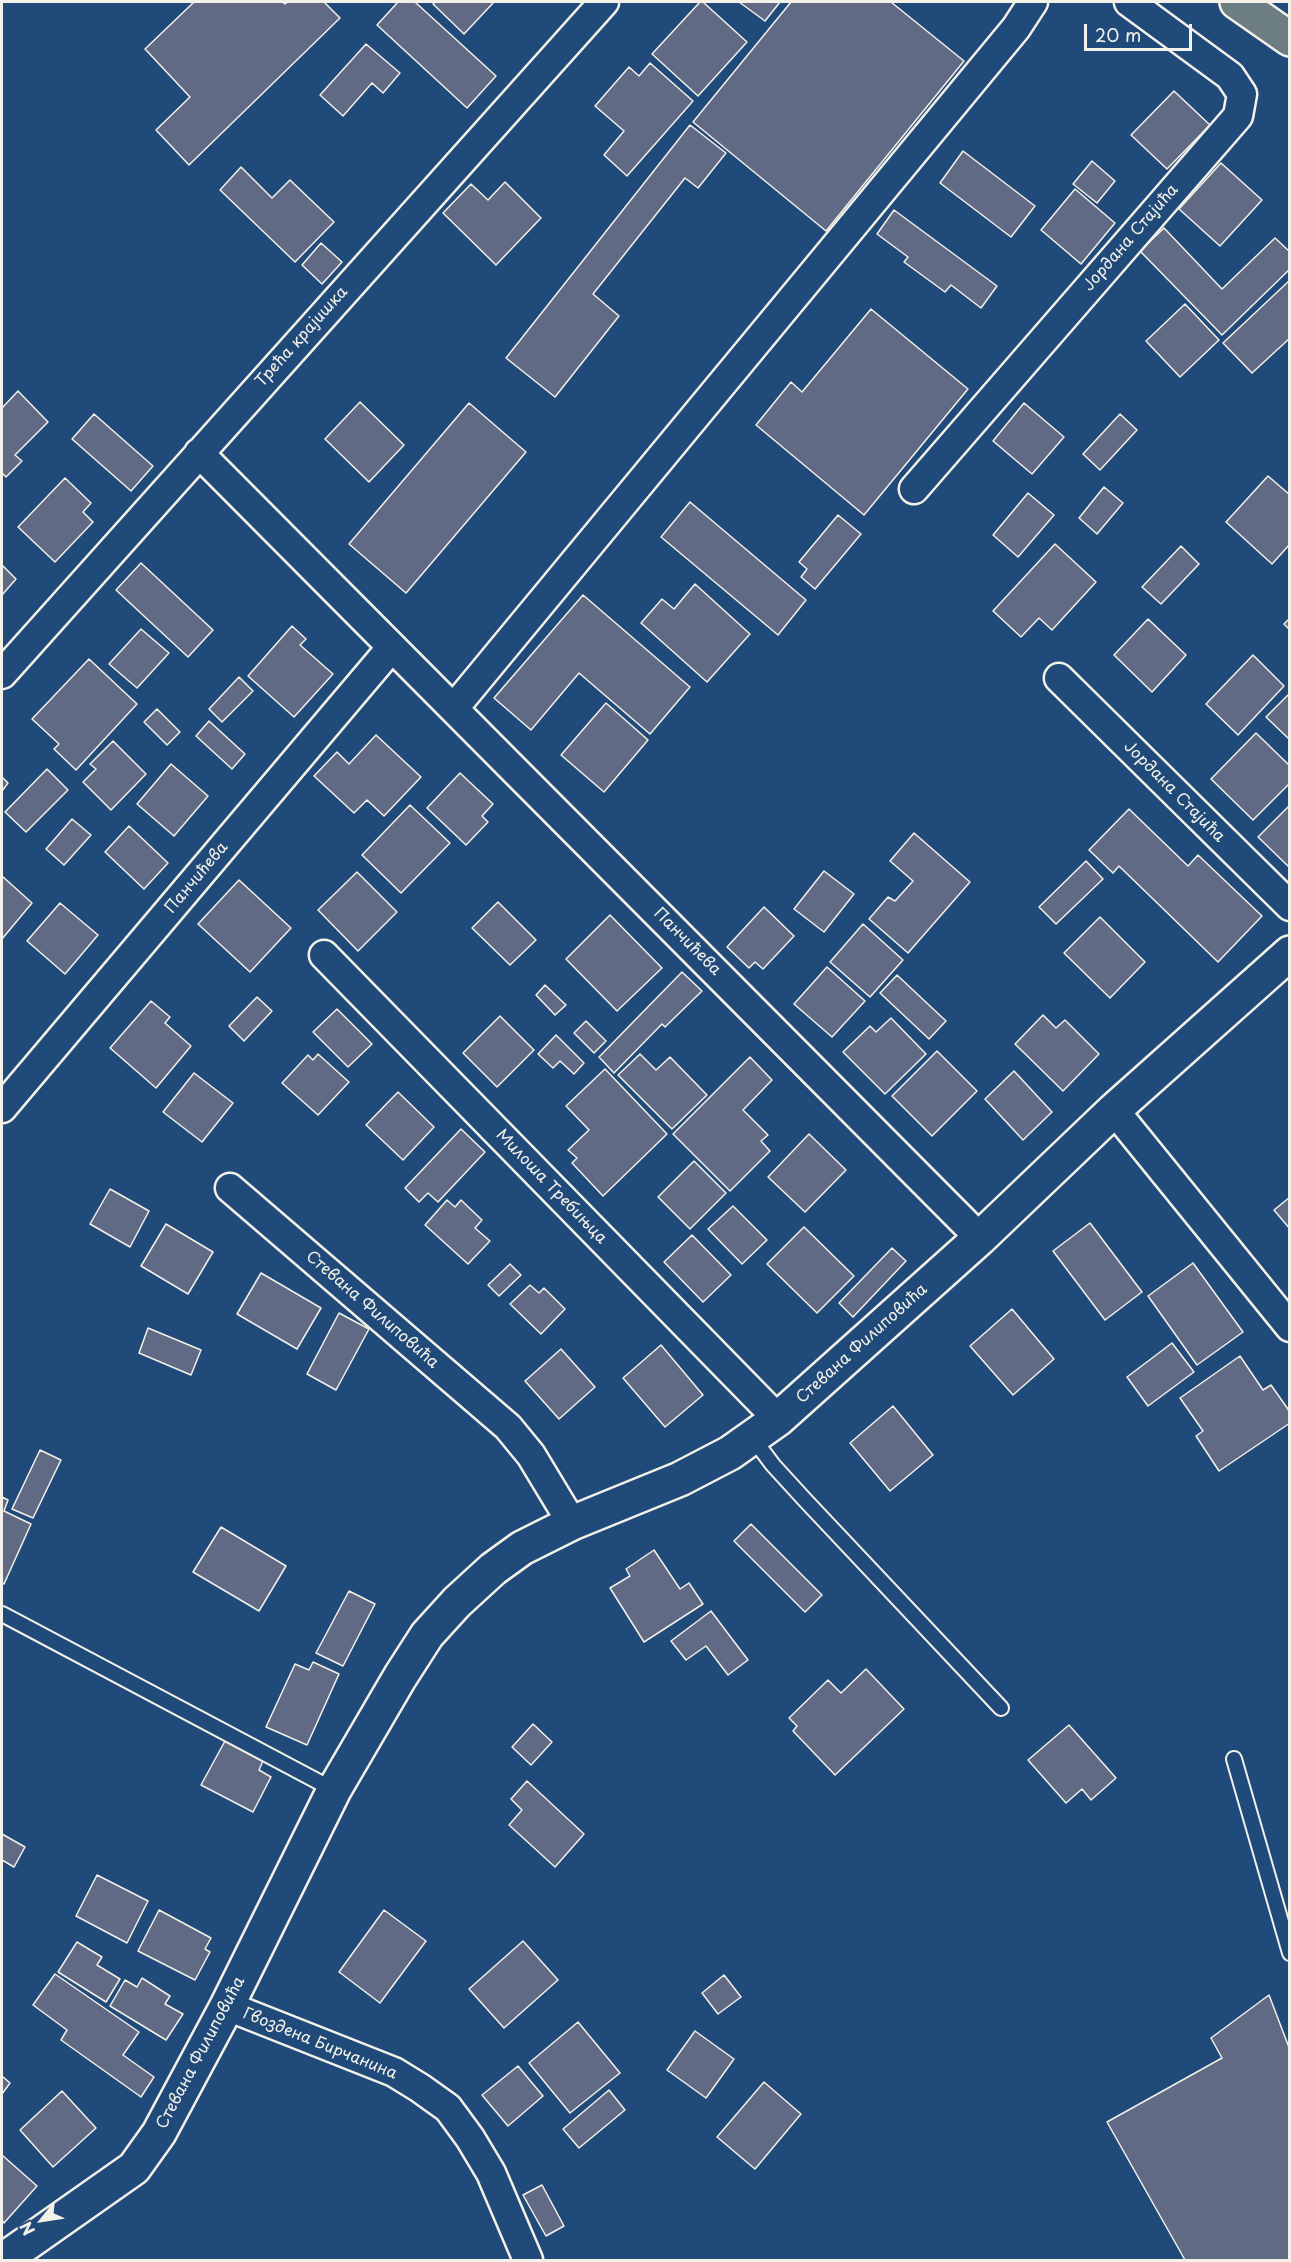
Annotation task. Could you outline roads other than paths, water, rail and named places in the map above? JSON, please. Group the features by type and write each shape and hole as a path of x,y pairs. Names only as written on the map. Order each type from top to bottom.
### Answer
{"main road":[{"path":"1237,2 1290,39"}],"street":[{"name":"Трећа крајишка","path":"2,674 604,2"},
{"path":"454,708 1016,27 1032,2"},
{"name":"Јордана Стајића","path":"914,489 1238,116 1242,94 1230,76 1129,2"},
{"name":"Панчићева","path":"199,453 980,1238"},
{"name":"Панчићева","path":"2,1108 392,647"},
{"name":"Јордана Стајића","path":"1059,678 1290,906"},
{"name":"Стевана Филиповића","path":"3,2260 134,2168 159,2133 227,2006 334,1790 427,1635 457,1602 493,1569 522,1548 572,1523 680,1479 730,1453 765,1428 980,1238 1114,1110 1290,953"},
{"name":"Милоша Требињца","path":"324,955 765,1428"},
{"path":"1114,1110 1290,1327"},
{"name":"Стевана Филиповића","path":"230,1188 508,1427 531,1455 572,1523"},
{"name":"Гвоздена Бирчанина","path":"227,2006 394,2072 448,2108 470,2138 490,2173 528,2260"}],"lane":[{"path":"765,1428 773,1465 1001,1708"},
{"path":"2,1614 334,1790"},
{"path":"1234,1759 1290,1953"}]}
